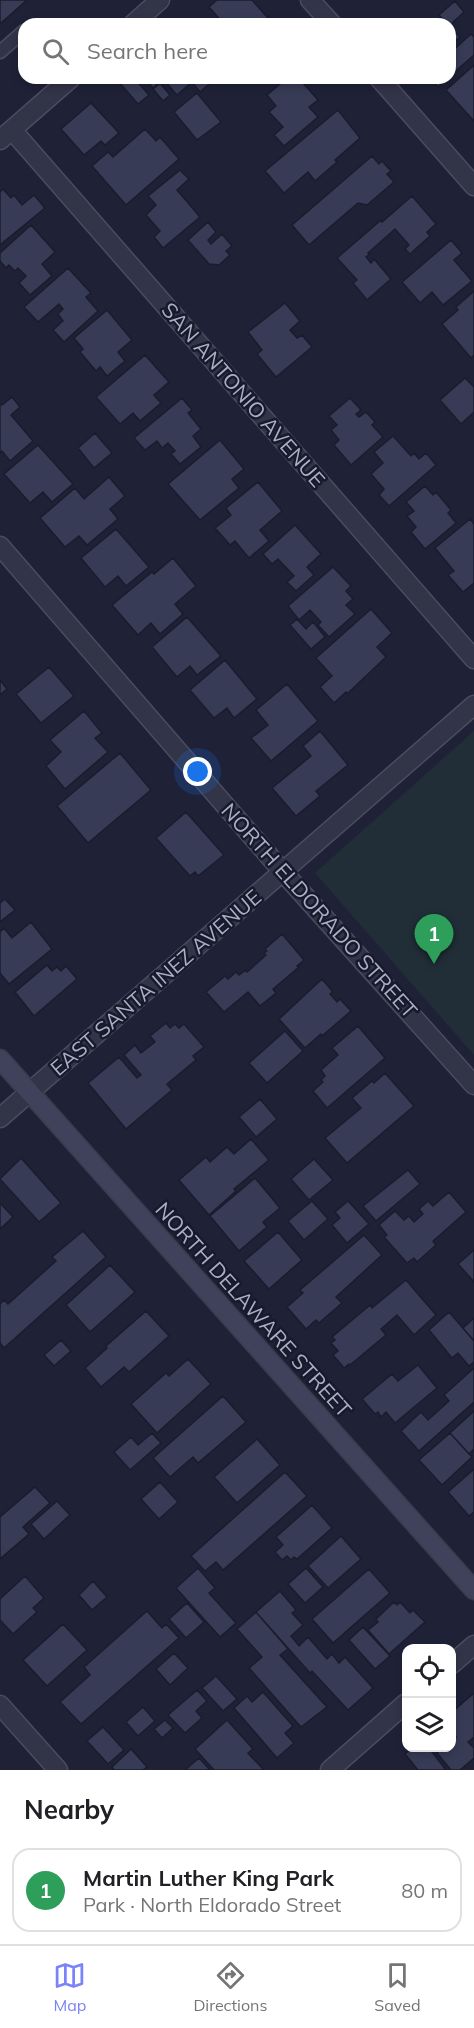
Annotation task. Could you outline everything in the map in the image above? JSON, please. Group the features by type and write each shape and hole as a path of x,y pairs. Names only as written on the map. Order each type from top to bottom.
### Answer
{"main road":[{"name":"NORTH DELAWARE STREET","path":"0,1059 474,1590"}],"street":[{"path":"139,18 160,0"},
{"path":"310,0 326,18"},
{"path":"6,135 64,84"},
{"path":"384,84 474,186"},
{"name":"SAN ANTONIO AVENUE","path":"6,135 474,659"},
{"name":"NORTH ELDORADO STREET","path":"0,546 283,872 474,1085"},
{"name":"EAST SANTA INEZ AVENUE","path":"0,1118 474,705"},
{"path":"456,1661 474,1645"},
{"path":"0,1705 58,1770"},
{"path":"330,1770 402,1707"}],"lane":[{"path":"0,52 18,36"}],"shaded area":[{"path":"474,731 474,1055 315,873"}],"building":[{"path":"0,0 27,0 0,24"},
{"path":"217,0 252,0 270,18 219,18 209,7"},
{"path":"455,1 464,12 456,19 442,18 439,15"},
{"path":"471,34 474,37 474,55 456,71 456,48"},
{"path":"474,65 474,121 446,90 456,84 456,81"},
{"path":"121,84 139,84 149,95 138,104"},
{"path":"161,84 170,95 163,101 153,89"},
{"path":"167,84 190,84 177,95"},
{"path":"194,84 209,84 200,92"},
{"path":"280,84 304,84 318,100 309,107 318,117 284,146 274,135 283,127 269,112 276,106 267,95"},
{"path":"197,93 221,122 197,140 174,112"},
{"path":"91,103 119,133 105,145 101,141 84,155 61,129"},
{"path":"338,110 360,138 315,181 308,172 284,193 265,171"},
{"path":"145,129 156,141 160,137 179,159 126,205 92,166 108,152 113,157"},
{"path":"372,156 379,164 382,161 391,171 387,174 394,182 367,205 358,203 309,245 292,225"},
{"path":"180,170 189,179 177,190 200,217 163,248 154,237 160,231 146,215 156,205 148,196"},
{"path":"3,189 11,198 14,195 22,205 34,195 45,208 0,245 0,192"},
{"path":"412,196 436,224 427,232 430,236 410,254 405,249 409,245 395,229 368,253 370,254 366,257 371,263 374,259 391,279 367,300 353,283 357,280 337,258"},
{"path":"208,222 216,232 208,240 211,244 222,234 232,246 226,251 230,255 219,265 209,264 188,240"},
{"path":"31,225 55,252 42,264 52,276 30,295 19,283 26,276 18,268 15,271 9,265 6,268 0,261 0,253"},
{"path":"451,240 462,253 454,260 472,281 443,305 432,292 420,303 402,282"},
{"path":"68,268 91,293 86,297 98,311 64,342 53,330 63,321 58,314 63,309 59,304 38,322 24,307"},
{"path":"474,291 474,355 471,358 442,324"},
{"path":"285,303 300,321 290,330 297,338 302,335 312,347 276,377 257,354 262,350 248,332"},
{"path":"107,310 132,340 118,352 125,361 107,376 100,367 96,371 80,352 83,349 74,338"},
{"path":"145,355 169,382 154,395 161,403 140,421 133,413 120,424 96,397"},
{"path":"465,378 474,387 474,412 461,424 440,400"},
{"path":"12,397 20,407 11,415 33,441 10,461 2,451 0,453 0,403 2,405"},
{"path":"182,398 192,410 188,413 201,429 193,436 201,447 180,464 171,454 175,451 168,443 162,448 157,441 145,450 134,438"},
{"path":"350,398 361,410 356,414 359,417 366,412 375,422 372,425 383,437 351,465 334,445 339,440 331,430 337,425 329,416"},
{"path":"95,433 112,453 94,468 78,448"},
{"path":"393,436 411,456 414,453 419,459 426,453 436,465 389,506 379,495 384,489 371,474 383,463 374,452"},
{"path":"220,440 244,469 232,479 239,488 200,520 168,484"},
{"path":"38,445 73,484 52,502 43,492 30,503 4,474"},
{"path":"109,477 125,496 110,509 118,519 87,545 79,536 65,547 40,518 75,488 84,499"},
{"path":"258,482 282,511 260,530 269,541 249,558 235,541 230,545 215,528 231,515 226,508"},
{"path":"425,486 433,495 436,492 451,510 448,513 456,523 425,549 411,532 416,527 407,516 414,511 406,502"},
{"path":"470,519 474,524 474,583 463,592 448,575 454,571 435,548"},
{"path":"295,525 321,554 307,567 314,575 296,591 287,582 294,576 278,559 272,564 263,554"},
{"path":"116,529 149,567 126,586 118,576 105,587 81,558"},
{"path":"173,558 196,586 175,604 183,614 160,634 151,623 138,635 112,605"},
{"path":"333,567 351,586 346,591 353,599 346,605 355,614 329,637 318,625 321,622 310,610 299,620 288,606"},
{"path":"371,609 392,633 377,647 386,657 347,694 346,692 334,703 320,687 332,676 316,658"},
{"path":"187,617 221,656 197,675 190,666 177,677 152,647"},
{"path":"297,619 306,629 313,622 325,637 311,649 290,625"},
{"path":"225,660 257,699 234,718 227,708 214,718 190,690"},
{"path":"49,667 74,696 41,723 16,694"},
{"path":"0,680 7,689 0,695"},
{"path":"287,684 318,721 271,761 251,738 268,725 256,710"},
{"path":"84,711 102,733 95,738 108,752 65,789 46,766 61,752 50,740"},
{"path":"320,731 348,765 316,791 320,796 296,816 272,788 311,756 303,746"},
{"path":"120,753 151,790 88,843 57,806"},
{"path":"186,812 224,855 198,876 195,872 190,876 156,838"},
{"path":"5,899 15,910 0,922 0,903"},
{"path":"31,922 52,949 9,984 0,973 0,932 4,928 12,938"},
{"path":"282,934 304,960 297,966 299,967 273,989 276,993 260,1006 248,992 224,1012 206,992 225,976 228,979 236,972 239,975 246,970 247,972 266,955 265,949"},
{"path":"47,965 52,971 57,967 61,971 66,966 77,979 34,1016 15,992"},
{"path":"322,979 333,992 330,994 337,1002 340,999 351,1011 305,1048 279,1019"},
{"path":"166,1023 170,1028 175,1024 179,1028 184,1024 204,1047 193,1056 196,1060 167,1084 172,1090 126,1129 88,1083 119,1057 137,1078 141,1075 124,1055 135,1045 141,1053 155,1042 150,1036"},
{"path":"358,1026 385,1058 327,1108 313,1091 323,1082 321,1080 325,1076 321,1070 338,1055 332,1048"},
{"path":"285,1031 303,1051 267,1083 249,1063"},
{"path":"385,1073 414,1106 347,1163 325,1138 361,1108 352,1098"},
{"path":"260,1099 277,1119 256,1137 239,1117"},
{"path":"251,1139 269,1160 234,1189 236,1191 209,1215 179,1180 206,1157 210,1162 227,1147 234,1154"},
{"path":"21,1158 61,1203 39,1222 0,1179"},
{"path":"314,1159 333,1180 309,1200 291,1179"},
{"path":"408,1170 420,1184 376,1221 363,1206"},
{"path":"255,1178 280,1208 263,1222 267,1227 239,1251 210,1216"},
{"path":"449,1192 466,1212 433,1241 436,1245 417,1262 414,1258 407,1263 384,1237 387,1235 379,1225 395,1211 404,1220 409,1216 414,1222 423,1214 419,1209 428,1201 433,1206"},
{"path":"312,1201 328,1219 304,1240 288,1221"},
{"path":"348,1201 369,1224 347,1243 332,1225 340,1218 335,1212"},
{"path":"0,1203 13,1217 0,1229"},
{"path":"83,1231 106,1257 4,1348 0,1343 0,1304 4,1300 8,1304 56,1261 52,1257"},
{"path":"278,1232 302,1260 269,1289 244,1261"},
{"path":"364,1235 382,1255 336,1297 342,1303 319,1323 316,1320 306,1329 287,1307 303,1293 300,1290"},
{"path":"474,1250 474,1282 458,1264"},
{"path":"110,1265 135,1292 90,1332 66,1305"},
{"path":"406,1280 436,1315 414,1335 397,1315 381,1329 386,1335 344,1368 333,1355 338,1351 331,1343 335,1340 332,1337 370,1305 372,1308"},
{"path":"146,1311 169,1336 129,1372 124,1367 101,1387 85,1368"},
{"path":"449,1312 474,1341 474,1362 469,1366 458,1353 452,1358 429,1330"},
{"path":"474,1318 474,1341 463,1328"},
{"path":"61,1340 71,1351 54,1366 44,1355"},
{"path":"188,1359 211,1384 157,1433 131,1404 166,1373 169,1376"},
{"path":"418,1365 437,1388 395,1423 386,1412 381,1417 378,1412 375,1414 362,1399 392,1374 398,1381"},
{"path":"474,1368 474,1402 419,1451 401,1431 421,1412 428,1420 449,1401 444,1395"},
{"path":"223,1396 246,1422 198,1463 193,1457 170,1477 153,1458"},
{"path":"474,1411 474,1449 469,1454 450,1433"},
{"path":"152,1433 161,1443 130,1470 114,1452 131,1437 138,1445"},
{"path":"450,1433 472,1457 442,1485 419,1460"},
{"path":"257,1439 280,1465 237,1503 214,1477"},
{"path":"474,1469 474,1512 469,1516 448,1492"},
{"path":"285,1472 307,1496 223,1570 216,1562 205,1571 191,1556"},
{"path":"160,1482 178,1502 159,1519 141,1499"},
{"path":"35,1487 50,1503 23,1527 29,1534 0,1559 0,1517"},
{"path":"57,1501 70,1515 44,1539 31,1524"},
{"path":"312,1505 332,1528 297,1559 294,1557 291,1560 287,1556 282,1560 275,1552 283,1545 276,1537"},
{"path":"341,1536 361,1559 328,1588 308,1566"},
{"path":"198,1568 215,1588 209,1593 236,1623 220,1637 176,1588"},
{"path":"306,1568 323,1587 305,1603 288,1584"},
{"path":"369,1569 390,1593 333,1643 312,1619"},
{"path":"25,1576 44,1598 33,1608 37,1612 13,1634 0,1620 0,1599"},
{"path":"93,1581 107,1597 92,1610 79,1595"},
{"path":"280,1591 296,1610 292,1613 303,1625 291,1636 299,1646 308,1637 327,1659 332,1654 339,1663 345,1657 373,1688 348,1710 312,1671 310,1673 256,1612"},
{"path":"394,1602 397,1605 400,1602 410,1613 413,1610 425,1622 389,1654 368,1630 378,1622 376,1619"},
{"path":"187,1603 204,1622 186,1638 169,1619"},
{"path":"147,1611 162,1628 166,1624 179,1638 81,1724 60,1702 90,1675 84,1667"},
{"path":"256,1612 288,1649 280,1655 327,1707 301,1727 249,1668 262,1657 237,1629"},
{"path":"63,1624 87,1650 47,1686 23,1660"},
{"path":"363,1627 390,1656 375,1669 349,1640"},
{"path":"174,1653 188,1668 170,1685 156,1669"},
{"path":"216,1676 237,1699 223,1711 202,1688"},
{"path":"197,1690 207,1701 196,1711 202,1718 185,1733 168,1715"},
{"path":"263,1692 293,1726 285,1733 294,1743 277,1758 234,1708 247,1696 252,1702"},
{"path":"474,1693 474,1737 468,1742 474,1748 474,1758 460,1770 451,1770 437,1753 456,1752 456,1709"},
{"path":"143,1707 155,1721 138,1736 126,1722"},
{"path":"165,1720 173,1728 162,1738 154,1729"},
{"path":"227,1720 253,1749 248,1753 263,1769 214,1770 195,1749"},
{"path":"103,1727 124,1750 108,1764 87,1741"},
{"path":"131,1749 147,1767 143,1770 114,1770 112,1767"},
{"path":"407,1752 432,1752 446,1770 418,1770 405,1754"},
{"path":"199,1758 210,1770 185,1770"}],"place":[{"name":"Martin Luther King Park","path":"434,964"}]}
